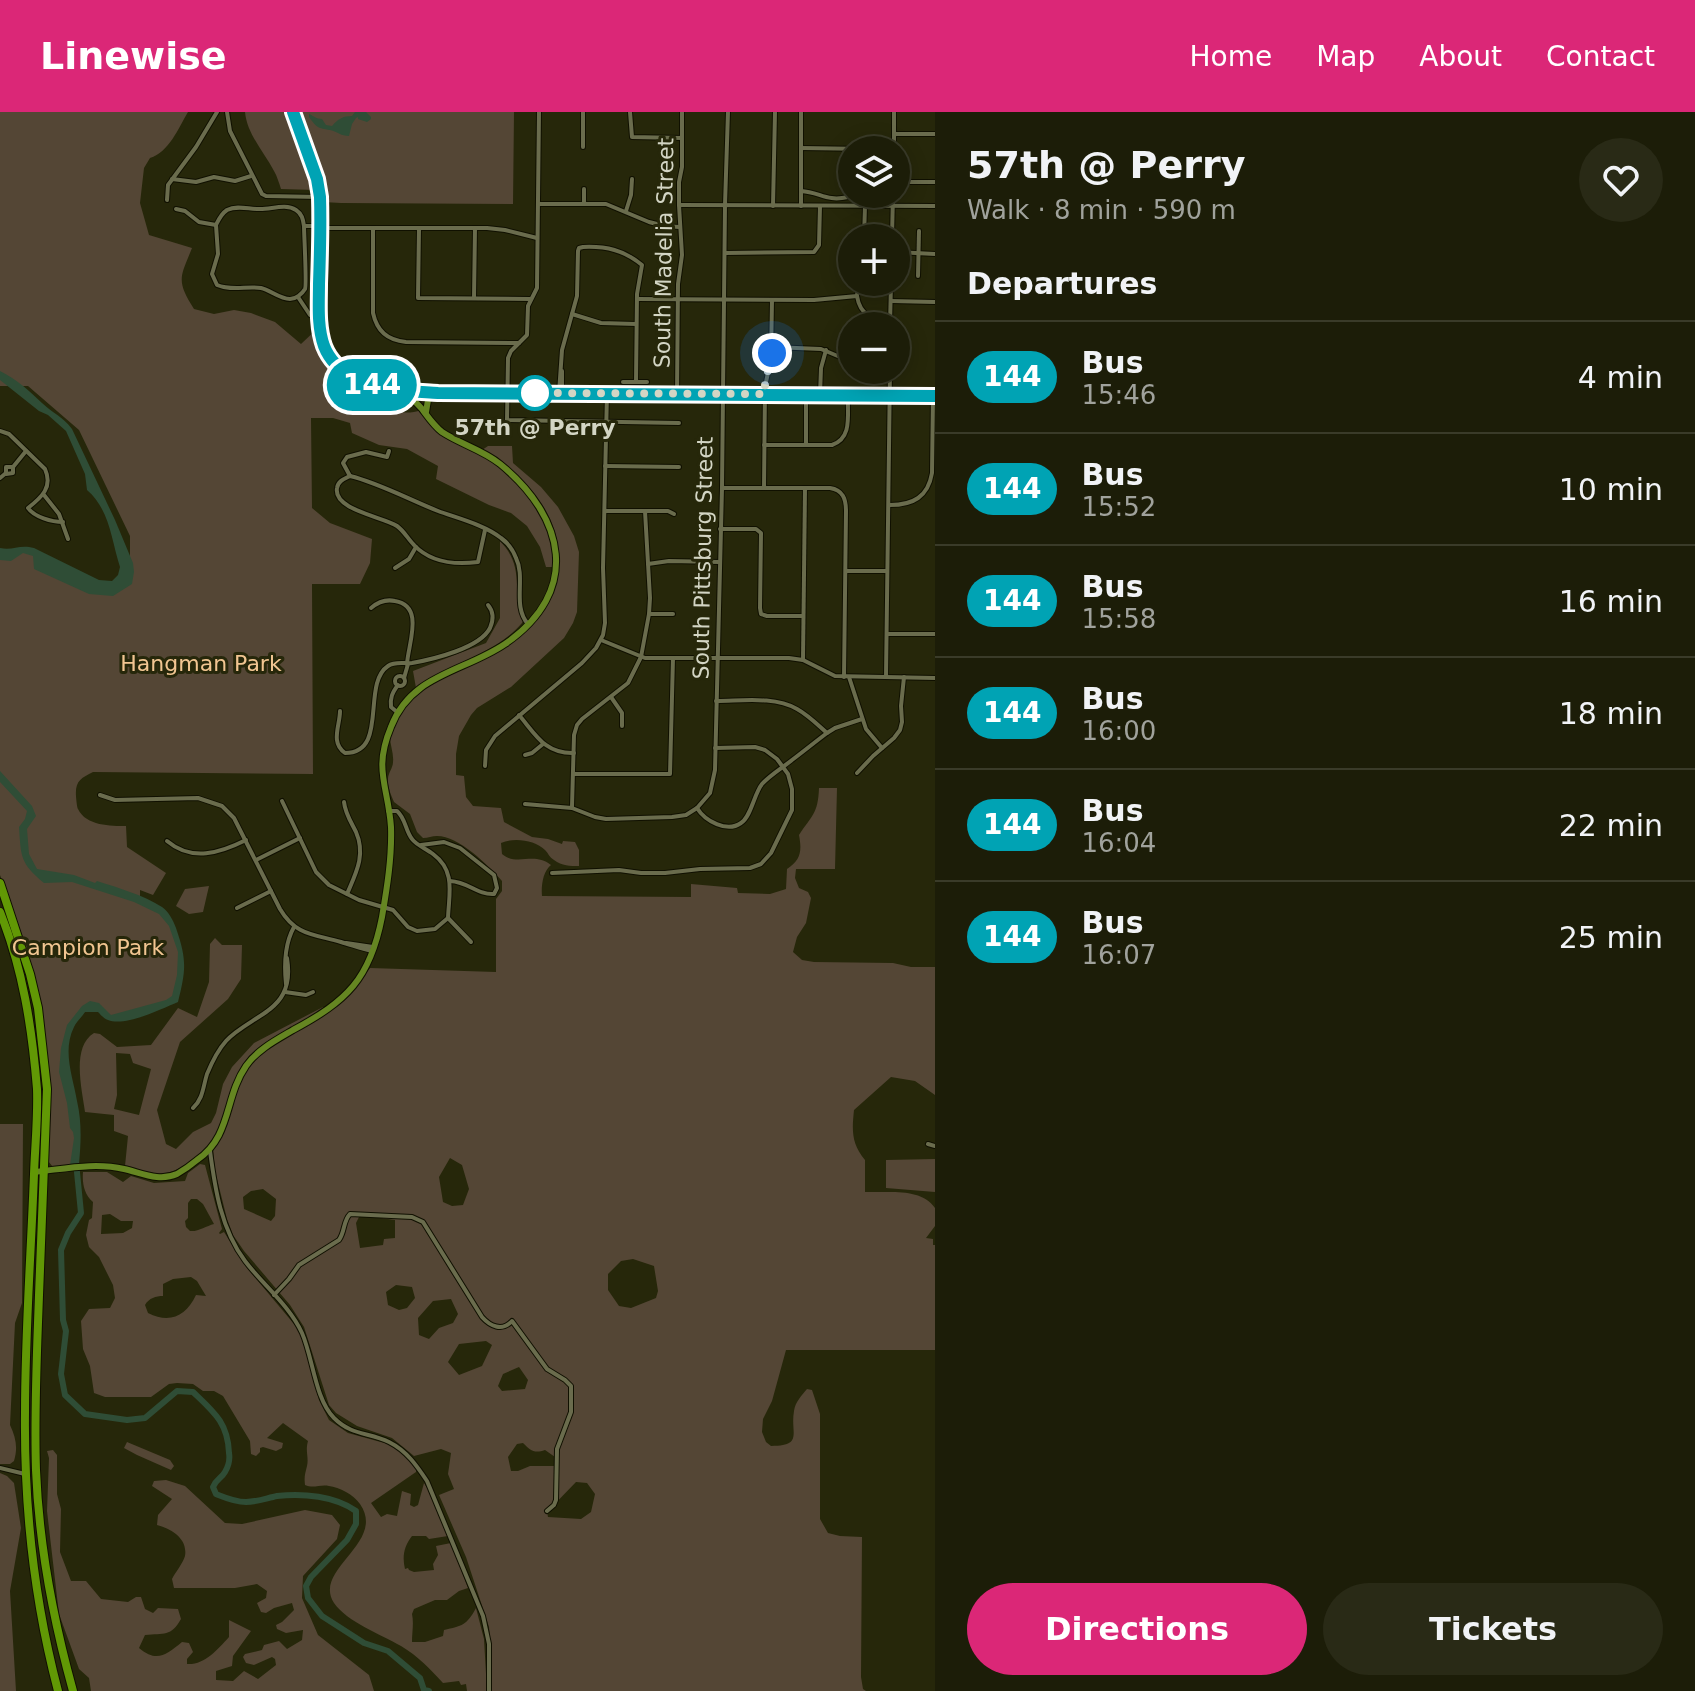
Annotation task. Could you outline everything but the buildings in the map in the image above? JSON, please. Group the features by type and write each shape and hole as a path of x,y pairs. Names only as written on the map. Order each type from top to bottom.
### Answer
{"highway":[{"path":"0,883 38,1008 47,1089 35,1400 36,1471 42,1542 53,1611 73,1691"},
{"path":"0,912 17,960 34,1047 37,1105 25,1474 43,1628 58,1691"}],"main road":[{"path":"293,112 317,179 320,197 319,322 323,341 329,356 352,377 373,385 438,393 934,396"},
{"path":"34,1172 87,1166 112,1167 153,1177 169,1176 184,1170 210,1151 221,1133 237,1080 248,1063 266,1047 327,1011 344,997 360,978 374,949 391,846 381,765 385,742 397,712 413,694 433,679 504,644 529,622 546,601 556,567 555,545 547,518 500,464 442,432 414,401 393,388"},
{"path":"426,415 428,400 438,393"}],"street":[{"path":"167,200 168,185 217,112"},
{"path":"226,112 230,131 262,194 320,197"},
{"path":"539,112 537,288 528,306 527,333 508,358 507,420 679,423"},
{"path":"583,112 583,147"},
{"path":"630,112 632,137 682,138"},
{"name":"South Madelia Street","path":"677,394 678,284 682,255 679,205 682,112"},
{"name":"South Pittsburg Street","path":"697,808 712,789 714,778 728,112"},
{"path":"773,206 775,112"},
{"path":"800,206 801,112"},
{"path":"894,112 894,134 935,134"},
{"path":"801,148 838,149"},
{"path":"172,179 196,182 214,177 235,181 251,176"},
{"path":"626,211 632,179"},
{"path":"910,182 935,182"},
{"path":"584,189 584,204"},
{"path":"801,191 825,198 838,197"},
{"path":"539,204 606,204 649,222 679,227"},
{"path":"679,205 838,206"},
{"path":"725,253 809,253 816,250 820,242 820,206"},
{"path":"910,206 935,206"},
{"path":"237,207 262,210 286,207 299,212 304,226 307,284 298,297 284,298 263,289 217,285 212,274 218,254 216,225 223,213 237,207"},
{"path":"176,209 185,211 199,222 216,225"},
{"path":"304,226 475,228 505,230 538,238"},
{"path":"373,228 373,313 375,323 383,334 406,342 519,343"},
{"path":"419,228 418,298 530,299"},
{"path":"474,298 475,228"},
{"path":"918,276 919,231"},
{"path":"561,393 562,350 578,291 579,248 617,250 642,265 637,299 636,382"},
{"path":"910,254 935,254"},
{"path":"637,299 814,300 857,296 864,312"},
{"path":"890,312 891,296"},
{"path":"298,297 310,315"},
{"path":"764,488 765,394 772,347 772,300"},
{"path":"891,301 935,302"},
{"path":"572,314 601,323 636,324"},
{"path":"772,347 826,350 838,356"},
{"path":"820,395 821,368 826,350"},
{"path":"623,382 647,382"},
{"path":"886,677 890,384"},
{"path":"485,766 489,743 582,663 601,640 605,623 603,568 607,393"},
{"path":"806,395 806,445"},
{"path":"764,445 832,445 843,440 847,430 848,395"},
{"path":"888,505 907,504 918,499 930,483 934,464 934,396"},
{"path":"0,431 9,434 47,474 48,485 44,495 28,508 31,513 54,522 63,522"},
{"path":"0,478 6,473 6,467 13,467 26,451"},
{"path":"389,451 387,457 366,452 347,457 343,463 350,476 501,538 511,548 520,570 521,606 529,622"},
{"path":"605,466 679,467"},
{"path":"350,476 339,483 337,493 340,500 394,524 430,557 443,562 476,562 485,530"},
{"path":"722,488 833,489 842,494 846,503 847,677 862,719 871,737 882,748"},
{"path":"803,660 805,488"},
{"path":"44,495 59,514 68,539"},
{"path":"918,499 922,505"},
{"path":"605,511 668,511 674,514"},
{"path":"572,808 574,735 578,723 631,680 641,657 649,614 645,511"},
{"path":"720,529 760,531 761,614 804,616"},
{"path":"395,568 409,559 416,547"},
{"path":"648,564 669,561 719,562"},
{"path":"846,571 887,571"},
{"path":"371,608 377,602 393,600 408,607 412,614 414,622 407,664 402,677 396,680 398,685 390,701 397,712"},
{"path":"340,711 337,745 345,753 354,752 369,734 374,717 374,694 388,665 407,664 474,645 492,623 493,614 488,605"},
{"path":"649,614 673,614"},
{"path":"887,634 935,634"},
{"path":"601,640 641,657 789,658 803,660 827,674 847,677 935,678"},
{"path":"574,774 670,774 673,658"},
{"path":"857,773 900,730 904,677"},
{"path":"611,697 622,713 622,726"},
{"path":"716,701 787,704 804,713 827,733"},
{"path":"519,715 543,744 559,753 574,753"},
{"path":"525,804 572,808 606,819 680,817 697,808 709,822 731,827 745,819 763,783 827,733 862,719"},
{"path":"525,755 543,744"},
{"path":"552,873 619,870 665,873 750,868 761,864 771,853 792,810 788,774 770,752 760,748 715,748"},
{"path":"100,795 115,800 187,798 208,800 222,806 234,818 286,919 294,927 308,935 374,949"},
{"path":"282,801 316,872 329,885 371,905 393,910 408,927 417,931 435,929 448,918 450,881 443,862 412,840 404,817 397,811 388,811"},
{"path":"344,802 361,849 359,866 347,894"},
{"path":"256,860 301,838"},
{"path":"167,841 175,848 208,854 224,851 246,840"},
{"path":"421,845 444,842 460,848 494,875 498,883 494,894 485,894 470,885 450,881"},
{"path":"237,908 271,891"},
{"path":"448,918 471,942"},
{"path":"193,1108 200,1101 214,1058 224,1043 239,1028 278,1003 285,989 289,936 294,927"},
{"path":"285,989 306,995 313,992"},
{"path":"928,1144 935,1146"},
{"path":"210,1151 215,1187 227,1228 244,1260 301,1330 322,1397 331,1415 359,1434 389,1442 416,1465 427,1481 483,1616 489,1644 489,1691"},
{"path":"274,1295 299,1265 339,1240 350,1214 420,1220 482,1317 500,1327 512,1321 547,1369 571,1386 571,1412 557,1449 556,1500 547,1511"},
{"path":"0,1468 25,1474"}],"green space":[{"name":"Hangman Park","path":"0,112 188,112 168,145 150,158 144,168 140,203 149,235 192,248 182,285 194,309 214,314 234,310 251,313 275,322 301,344 318,328 332,362 332,372 339,382 358,389 363,384 369,386 366,403 400,412 421,410 434,427 490,459 520,486 539,510 554,544 553,567 546,567 540,547 527,526 511,513 436,479 438,466 407,449 379,445 352,433 350,423 333,418 311,418 312,508 330,523 372,539 370,563 360,584 312,584 313,774 93,772 78,783 77,802 82,815 99,824 126,826 127,847 166,873 153,895 140,890 140,900 161,910 171,923 181,952 175,998 111,1018 91,1006 71,1025 65,1049 77,1165 53,1167 48,1161 51,1089 41,1008 25,943 0,875 0,555 22,549 112,589 130,558 130,536 79,430 28,386 0,386"},
{"path":"245,112 514,112 513,204 323,202 315,190 281,189 252,135"},
{"path":"488,446 512,446 513,463 541,487 558,507 579,552 577,612 573,623 564,638 511,687 471,715 459,736 456,775 464,776 466,797 473,806 501,808 504,822 532,837 562,844 563,841 575,842 579,850 579,866 560,863 541,847 524,840 501,843 502,854 514,859 538,859 551,865 543,879 542,896 691,897 691,884 737,888 738,893 770,894 786,889 787,869 799,855 799,835 816,809 819,788 837,788 835,869 796,869 799,888 808,892 811,898 806,923 797,937 793,952 802,960 814,962 935,967 935,1095 915,1081 891,1077 854,1110 853,1124 855,1142 865,1160 865,1192 912,1194 929,1201 935,1208 935,1226 926,1238 933,1239 935,1245 935,1350 786,1350 772,1401 763,1419 762,1432 766,1442 771,1446 788,1444 793,1437 796,1405 807,1389 812,1390 820,1414 820,1519 828,1533 862,1537 861,1677 866,1691 491,1691 489,1627 466,1557 439,1495 454,1489 448,1474 451,1453 441,1449 414,1456 392,1438 357,1426 336,1413 329,1405 304,1327 290,1305 244,1251 227,1219 213,1149 227,1125 241,1077 258,1055 336,1007 370,968 496,972 496,899 502,891 502,881 464,846 446,837 423,838 417,832 410,814 394,802 388,782 393,762 391,730 411,700 431,682 488,657 521,635 540,614 552,593 558,571 558,549 553,527 543,506 508,467 482,450","holes":["450,1158 462,1165 469,1189 463,1205 452,1206 443,1202 439,1177","263,1189 276,1199 275,1216 271,1221 244,1209 243,1197 251,1191","360,1215 395,1220 395,1238 384,1239 383,1245 360,1248 356,1223","633,1259 654,1266 658,1291 656,1298 631,1308 619,1306 608,1290 608,1274 621,1261","396,1285 412,1287 415,1298 407,1308 399,1310 388,1305 386,1292","451,1299 458,1314 453,1323 439,1328 429,1339 419,1335 418,1318 433,1301","486,1341 492,1345 482,1366 459,1375 448,1362 459,1344","519,1367 528,1380 525,1389 502,1391 498,1386 503,1374","523,1443 535,1451 545,1450 555,1457 554,1466 530,1466 511,1471 508,1457 517,1444","576,1482 587,1483 595,1494 591,1512 581,1519 548,1517 547,1512"]},
{"path":"500,541 516,570 522,623 500,642 416,688 413,671 486,643 500,618"},
{"path":"209,886 203,912 189,914 176,906 185,889"},
{"path":"215,938 222,945 242,945 241,979 228,999 180,1042 157,1110 166,1144 176,1149 193,1132 211,1123 223,1084 232,1067 254,1043 323,1007 325,1010 254,1051 241,1068 213,1141 184,1166 168,1173 152,1173 125,1166 128,1136 114,1131 114,1115 85,1112 80,1081 82,1048 94,1033 117,1047 151,1045 178,1008 197,1017 209,982 210,944","holes":["116,1053 130,1054 133,1063 151,1069 139,1115 114,1109 117,1095"]},
{"path":"0,1124 23,1124 22,1303 15,1323 10,1425 16,1447 14,1461 10,1464 0,1464"},
{"path":"935,1159 935,1192 886,1188 886,1160"},
{"path":"200,1164 205,1165 222,1229 219,1233 224,1232 247,1268 299,1330 319,1400 329,1420 348,1433 388,1444 416,1467 416,1472 371,1503 381,1517 387,1514 397,1516 402,1491 411,1494 410,1505 414,1507 418,1505 424,1483 437,1504 448,1536 429,1539 426,1536 412,1536 404,1552 405,1569 414,1572 434,1570 433,1564 438,1555 436,1546 451,1543 468,1588 447,1600 435,1600 414,1609 412,1642 425,1642 443,1636 444,1630 467,1621 476,1608 484,1639 487,1691 467,1691 466,1684 461,1685 459,1681 443,1683 413,1654 356,1622 334,1603 330,1591 333,1579 358,1543 366,1518 360,1504 346,1492 329,1486 305,1485 308,1441 283,1423 267,1438 283,1443 282,1448 276,1451 263,1447 256,1456 251,1454 250,1441 223,1396 214,1391 203,1391 193,1384 169,1384 151,1397 105,1397 94,1393 90,1366 83,1349 81,1321 89,1309 110,1308 115,1298 113,1285 99,1257 89,1247 86,1235 93,1202 84,1188 83,1172 107,1172 123,1182 131,1176 154,1183 185,1181 188,1173","holes":["191,1199 203,1204 214,1224 193,1231 186,1227","110,1214 121,1221 133,1221 132,1228 123,1233 101,1234 102,1215","191,1277 206,1296 196,1295 182,1313 170,1318 148,1313 145,1305 153,1298 163,1296 163,1284 173,1279"]},
{"path":"127,1442 170,1460 174,1466 171,1470 137,1455 124,1448"},
{"path":"53,1450 57,1455 57,1494 61,1509 60,1552 71,1581 86,1581 101,1599 128,1602 141,1597 145,1609 153,1613 158,1608 178,1609 181,1619 174,1629 145,1635 139,1648 151,1655 161,1656 182,1642 189,1643 193,1652 187,1664 193,1664 210,1656 229,1637 229,1620 251,1631 233,1656 232,1666 216,1671 216,1680 233,1681 244,1671 258,1679 276,1665 275,1659 272,1657 254,1665 246,1663 245,1654 279,1641 287,1649 302,1640 303,1630 286,1633 277,1629 276,1625 294,1610 292,1603 261,1612 257,1603 266,1598 267,1591 257,1584 235,1588 174,1588 172,1579 184,1559 184,1544 177,1535 157,1525 158,1515 172,1499 152,1486 154,1481 166,1480 185,1486 225,1523 242,1524 305,1510 332,1515 340,1525 337,1539 303,1576 302,1598 318,1635 369,1675 374,1691 91,1691 89,1678 79,1669 59,1614 47,1511 47,1451"},
{"path":"0,1473 14,1483 21,1528 10,1591 16,1691 0,1691"}],"shaded area":[{"path":"355,112 366,112 371,119 367,122 356,118 349,136 318,127 309,117 309,114 332,126"},
{"path":"0,371 72,429 133,563 132,584 113,596 89,594 34,569 33,556 23,553 11,561 0,560 0,548 29,547 99,580 112,581 120,567 109,526 101,507 87,490 85,474 66,431 0,380"},
{"path":"0,771 32,806 36,816 27,829 29,854 37,869 97,881 155,903 170,916 184,957 178,1002 143,1016 115,1022 98,1012 85,1012 74,1027 69,1055 80,1117 79,1164 70,1165 74,1138 59,1072 67,1025 90,1001 99,1003 111,1015 166,1000 172,996 178,952 169,926 159,914 134,902 72,882 44,883 36,876 23,859 20,846 19,827 27,811 0,782"}],"waterway":[{"path":"76,1162 81,1213 61,1250 66,1331 61,1374 65,1395 85,1414 127,1420 145,1418 177,1391 193,1392 218,1419 226,1434 228,1463 213,1487 216,1494 246,1502 277,1496 308,1495 329,1499 356,1511 356,1524 347,1540 306,1586 308,1598 322,1616 364,1643 388,1651 420,1678 424,1690 429,1691"}],"bus line":[{"name":"144","path":"293,112 317,179 320,197 319,322 323,341 335,364 362,382 438,393 935,396"}],"place":[{"name":"57th @ Perry","path":"535,393"}],"route":[{"path":"535,393 532,393 765,394 772,353"}],"park label":[{"name":"Campion Park","path":"88,947"}]}
